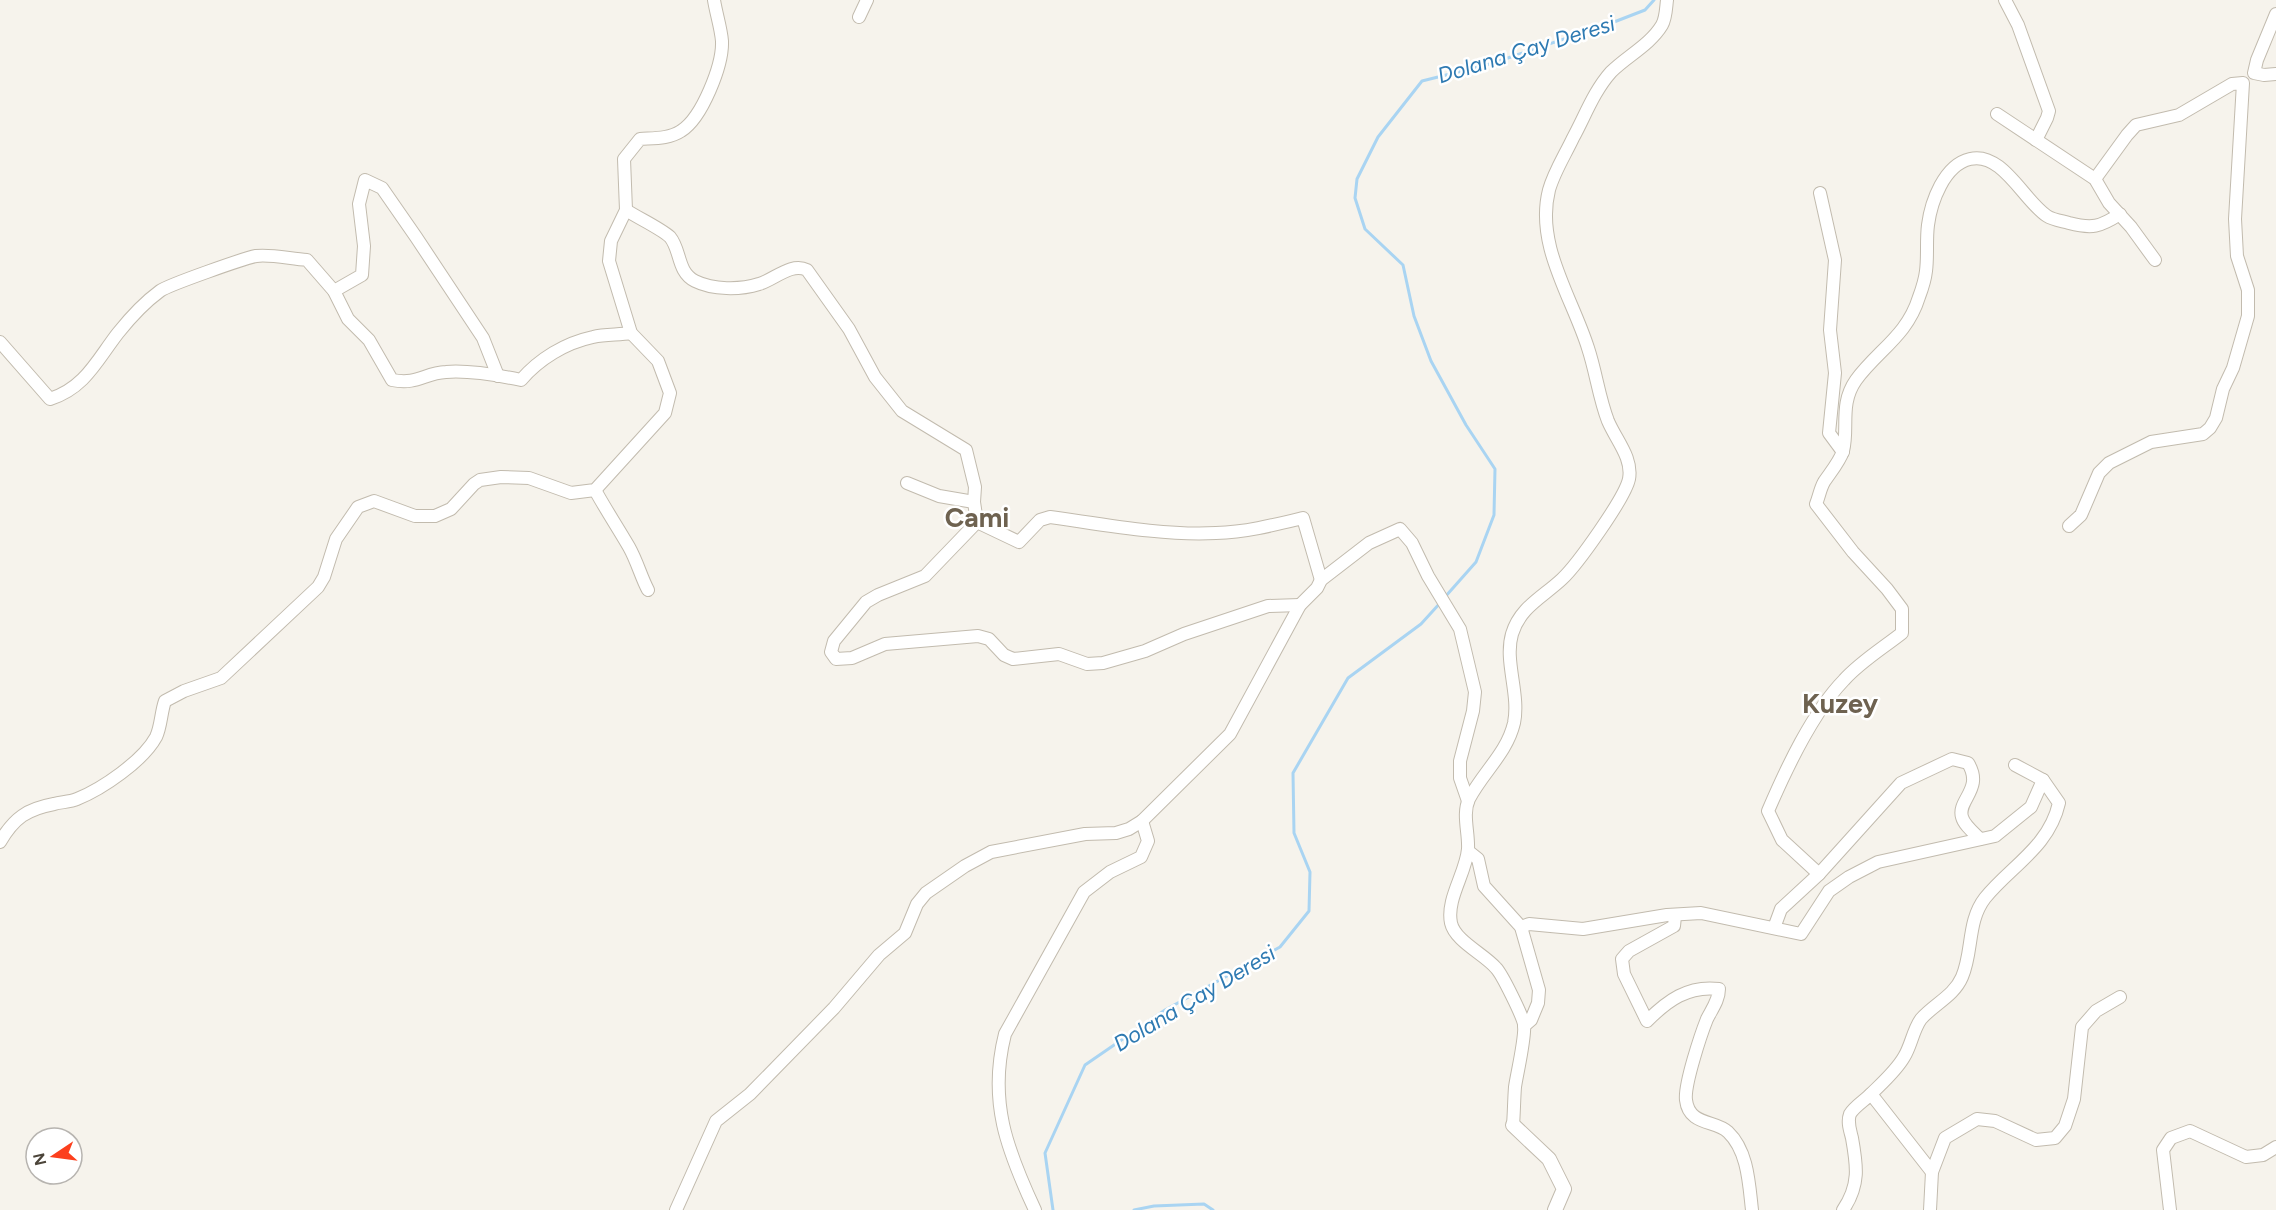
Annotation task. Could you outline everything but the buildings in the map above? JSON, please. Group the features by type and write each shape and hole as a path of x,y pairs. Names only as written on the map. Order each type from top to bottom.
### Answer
{"street":[{"path":"0,842 9,826 20,816 40,807 76,799 123,773 139,758 157,735 165,701 184,691 222,678 318,587 324,578 336,538 358,507 374,501 415,516 435,516 451,508 480,480 501,477 529,478 571,493 596,490 665,413 670,393 658,361 631,333 609,261 611,241 626,210 624,159 640,139 665,137 681,131 697,114 713,84 722,41 714,0"},
{"path":"859,17 867,0"},
{"path":"1468,801 1505,748 1514,722 1516,695 1510,647 1518,620 1530,604 1562,579 1577,562 1621,498 1629,478 1627,454 1618,443 1607,417 1588,346 1553,256 1546,210 1549,190 1558,167 1599,88 1612,72 1649,40 1664,23 1667,0"},
{"path":"2005,0 2018,25 2047,104 2047,118 2036,140"},
{"path":"2276,14 2254,73 2276,74"},
{"path":"2069,526 2081,515 2099,472 2109,463 2151,441 2203,434 2216,418 2248,316 2248,290 2238,256 2235,219 2243,83 2232,84 2179,115 2136,125 2095,179"},
{"path":"1997,114 2095,179 2109,203 2155,260"},
{"path":"1819,874 1782,840 1768,811 1786,770 1820,711 1845,679 1902,633 1902,609 1816,504 1822,486 1843,452 1845,410 1855,381 1906,327 1919,299 1926,271 1928,225 1934,199 1946,177 1955,167 1969,159 1983,158 2007,174 2048,217 2095,227 2103,226 2120,214"},
{"path":"334,291 362,275 364,246 359,204 365,180 382,188 416,237 483,338 498,376"},
{"path":"1820,193 1835,260 1830,330 1835,373 1829,433 1843,452"},
{"path":"626,210 671,238 684,272 694,281 723,288 743,288 761,284 790,269 807,270 849,329 875,377 902,411 966,450 975,488 974,502 977,522"},
{"path":"0,342 50,399 66,394 76,387 99,361 118,333 140,309 162,290 256,256 306,260 334,291 348,319 369,340 392,380 407,382 445,372 521,380 532,367 556,351 593,337 631,333"},
{"path":"907,483 939,496 974,502"},
{"path":"596,490 612,522 630,549 648,590"},
{"path":"977,522 1019,542 1040,520 1050,517 1147,530 1214,534 1255,530 1303,518 1321,580"},
{"path":"977,522 925,576 866,602 834,641 831,652 836,659 852,658 885,644 978,636 989,639 1004,655 1013,659 1059,654 1087,664 1103,663 1145,651 1184,633 1268,606 1300,604"},
{"path":"676,1210 716,1121 750,1094 834,1008 879,955 905,933 917,903 927,893 965,866 991,852 1085,834 1116,833 1129,829 1142,821 1230,734 1300,604 1317,588 1321,580 1369,543 1400,529 1412,543 1460,629 1475,692 1473,711 1460,761 1460,778 1468,801 1466,816 1468,851 1452,907 1451,924 1458,934 1497,969 1524,1026 1513,1125 1549,1159 1564,1188 1555,1210"},
{"path":"1774,928 1780,909 1819,874 1901,783 1952,759 1968,763 1973,772 1972,788 1961,812 1962,820 1980,840"},
{"path":"1843,1210 1855,1187 1856,1160 1849,1122 1851,1113 1871,1095 1904,1057 1920,1020 1952,993 1966,966 1972,927 1983,900 2036,847 2056,820 2060,803 2043,780 2015,765"},
{"path":"1521,927 1529,924 1582,929 1701,913 1801,934 1828,891 1849,877 1878,862 1995,836 2031,807 2043,780"},
{"path":"1035,1210 1015,1169 999,1113 998,1086 1001,1049 1005,1034 1084,892 1110,872 1141,857 1148,841 1142,821"},
{"path":"1468,851 1478,859 1484,886 1521,927 1539,990 1538,1003 1531,1020 1524,1026"},
{"path":"1675,916 1674,926 1629,951 1622,959 1624,974 1647,1022 1666,1002 1680,995 1711,988 1719,989 1719,996 1707,1020 1689,1078 1686,1100 1693,1115 1704,1123 1726,1130 1741,1149 1749,1182 1752,1210"},
{"path":"1930,1210 1932,1172 1945,1138 1977,1119 1995,1121 2036,1140 2055,1138 2065,1125 2074,1099 2082,1027 2096,1011 2120,997"},
{"path":"1871,1095 1932,1172"},
{"path":"2170,1210 2163,1150 2171,1138 2190,1131 2246,1157 2263,1155 2276,1147"}],"waterway":[{"name":"Dolana Çay Deresi","path":"1445,597 1476,562 1494,515 1495,469 1466,425 1431,361 1414,316 1403,265 1365,229 1355,198 1357,179 1378,137 1422,81 1490,64 1614,22 1645,10 1654,0"},
{"name":"Dolana Çay Deresi","path":"1053,1210 1045,1153 1085,1065 1165,1010 1280,947 1309,911 1310,872 1294,833 1293,773 1348,678 1421,624 1441,602"},
{"name":"Dolana Çay Deresi","path":"1134,1210 1154,1206 1204,1204 1213,1210"}],"district":[{"name":"Cami","path":"977,518"},
{"name":"Kuzey","path":"1840,704"}]}
